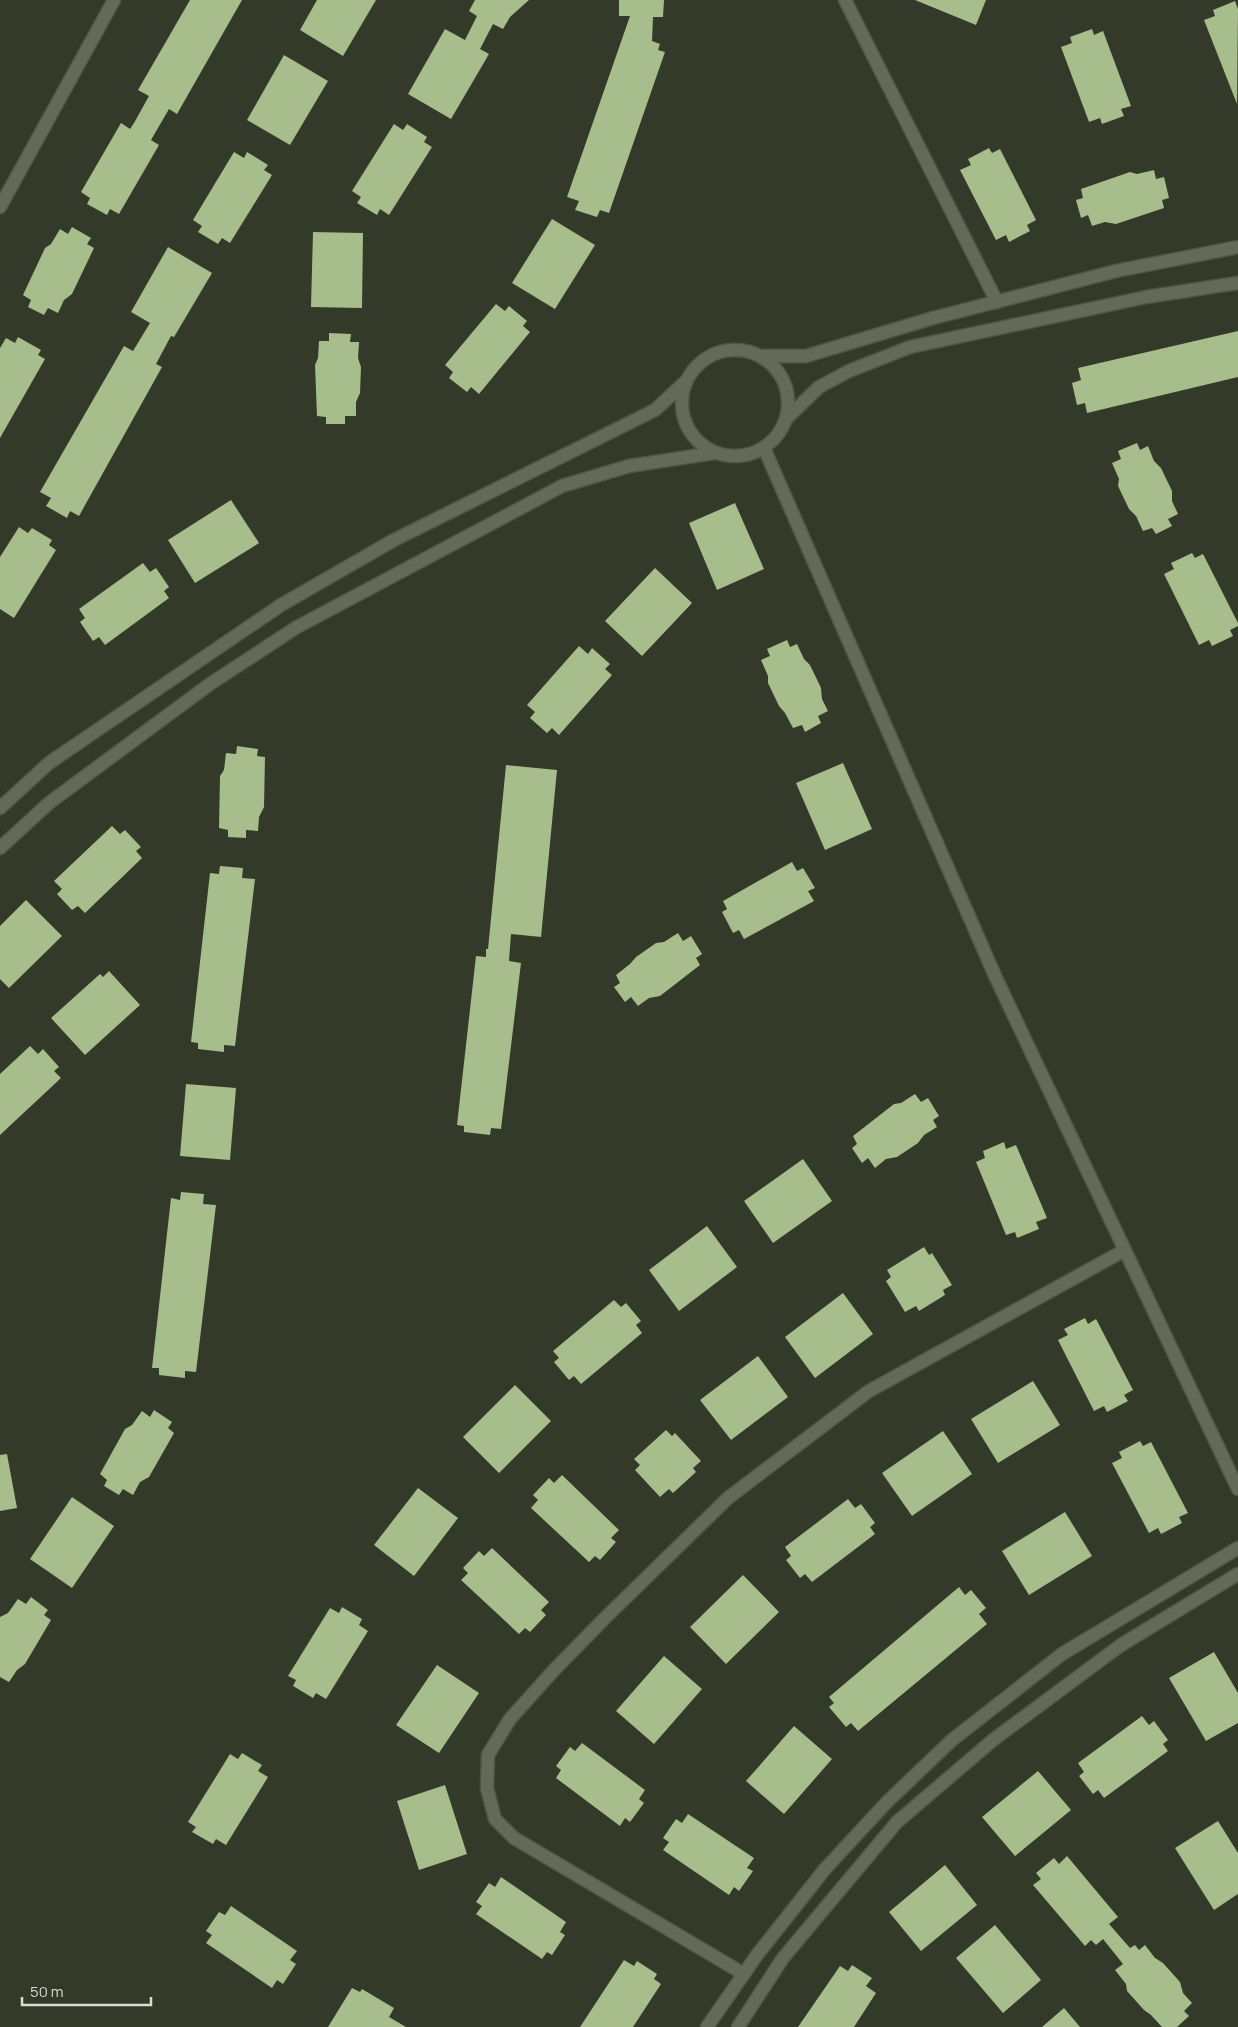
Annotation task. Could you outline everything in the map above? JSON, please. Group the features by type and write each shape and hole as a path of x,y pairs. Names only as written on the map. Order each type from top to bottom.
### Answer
{"street":[{"path":"0,207 114,0"},
{"path":"845,0 997,302"},
{"path":"760,356 806,356 1116,270 1238,247"},
{"path":"0,848 49,803 210,684 296,627 562,486 630,466 714,453 730,456 747,455 764,448 777,435 786,419 818,387 849,371 910,347 1146,297 1238,283"},
{"path":"714,453 700,444 689,431 682,415 681,398 686,382 694,368 708,357 725,350 743,350 760,356 775,367 784,383 788,401 786,419"},
{"path":"0,808 49,763 281,605 394,540 656,410 686,382"},
{"path":"764,448 996,978 1238,1489"},
{"path":"744,1974 514,1838 495,1819 487,1788 488,1755 510,1719 555,1669 728,1498 869,1391 1125,1250"},
{"path":"707,2027 744,1974 825,1869 887,1802 952,1740 1062,1654 1238,1548"},
{"path":"738,2027 783,1958 897,1822 993,1740 1121,1645 1238,1574"}],"building":[{"path":"190,0 242,0 177,114 169,109 151,140 159,145 119,214 110,209 107,215 87,204 90,198 81,192 121,123 130,129 134,123 149,96 138,90"},
{"path":"317,0 376,0 343,56 300,30"},
{"path":"475,0 529,0 510,17 503,29 493,24 480,49 489,54 451,119 408,94 445,29 465,40 477,16 469,11"},
{"path":"619,0 664,0 663,17 653,17 652,41 660,44 658,50 665,52 609,213 600,210 597,217 575,210 579,201 567,197 630,16 619,16"},
{"path":"915,0 986,0 976,25"},
{"path":"1235,1 1238,9 1237,104 1204,20 1215,16 1213,10"},
{"path":"1092,29 1094,35 1103,31 1131,106 1121,109 1124,116 1102,124 1100,118 1089,122 1061,47 1072,43 1070,37"},
{"path":"284,55 328,81 290,145 247,120"},
{"path":"394,124 403,130 407,124 427,137 424,142 432,147 389,215 380,209 377,215 357,203 361,197 352,191"},
{"path":"989,148 992,153 1000,149 1036,220 1027,225 1030,231 1009,242 1006,235 996,240 960,170 971,165 968,159"},
{"path":"234,152 244,158 247,152 268,165 264,170 272,175 230,243 222,238 218,244 198,232 202,226 193,220"},
{"path":"1154,170 1156,179 1164,177 1169,198 1162,200 1164,208 1116,224 1105,222 1092,226 1088,215 1081,218 1076,200 1083,198 1081,189 1130,172 1137,174"},
{"path":"552,219 595,245 555,309 512,283"},
{"path":"72,227 91,238 87,244 94,248 72,294 64,300 58,313 48,308 44,315 28,307 31,300 23,295 45,248 51,244 60,229 68,234"},
{"path":"313,232 363,233 362,308 311,307"},
{"path":"168,247 212,273 174,337 171,336 156,364 162,367 79,516 70,511 67,518 46,506 51,498 40,492 124,346 133,351 150,323 131,312"},
{"path":"496,304 505,311 509,306 527,321 523,326 530,332 479,394 471,387 467,392 449,378 453,372 445,365"},
{"path":"1238,331 1238,377 1087,413 1085,403 1077,405 1072,383 1081,380 1078,368"},
{"path":"329,333 351,334 350,342 359,342 358,358 361,367 360,393 356,402 356,416 345,416 345,424 326,424 326,417 317,416 315,365 318,358 319,341 329,341"},
{"path":"18,337 41,350 38,355 45,359 0,438 0,348 6,338 15,343"},
{"path":"1137,443 1140,450 1148,446 1154,461 1161,468 1172,491 1172,501 1178,514 1168,519 1172,526 1156,534 1152,528 1143,531 1136,516 1129,509 1118,486 1119,479 1112,463 1121,459 1118,451"},
{"path":"231,500 259,543 195,583 168,540"},
{"path":"735,503 764,569 717,590 689,523"},
{"path":"19,527 28,533 32,528 52,540 49,545 56,550 14,618 0,609 0,557"},
{"path":"1192,553 1195,558 1203,554 1238,623 1238,626 1230,630 1233,636 1212,646 1209,640 1199,645 1164,574 1174,569 1171,563"},
{"path":"143,563 150,572 156,568 169,587 164,591 169,598 105,645 99,637 93,641 80,622 85,618 79,609"},
{"path":"655,568 692,603 642,656 605,621"},
{"path":"787,640 790,647 797,644 804,659 810,665 821,688 822,699 828,711 818,716 821,723 805,732 802,725 793,728 779,706 768,683 768,676 761,660 770,656 767,649"},
{"path":"579,646 588,654 592,648 610,664 605,669 612,675 559,735 552,728 547,733 530,718 535,712 527,705"},
{"path":"237,746 258,749 257,756 265,757 264,807 259,817 258,831 246,830 246,838 228,837 228,830 219,828 220,776 224,770 226,753 236,754"},
{"path":"843,763 872,829 825,850 796,783"},
{"path":"506,765 557,770 541,937 511,934 509,961 521,963 501,1129 491,1128 490,1135 464,1132 464,1126 457,1125 476,956 486,957 486,949 488,949"},
{"path":"112,826 120,834 125,830 141,847 136,851 142,858 85,913 78,906 72,910 57,894 62,889 54,881"},
{"path":"792,862 797,871 803,868 815,888 808,891 814,901 744,939 739,930 733,933 722,912 727,909 723,901"},
{"path":"220,866 243,868 242,878 255,879 235,1046 224,1045 224,1052 198,1049 198,1043 191,1042 210,873 219,874"},
{"path":"26,900 62,936 9,988 0,979 0,926"},
{"path":"678,933 683,941 691,936 702,954 696,958 700,965 660,996 649,998 638,1006 631,997 625,1002 614,987 620,983 616,975 636,957 656,943 664,942"},
{"path":"109,971 140,1005 85,1055 51,1018 100,974 103,977"},
{"path":"30,1046 38,1054 43,1049 59,1067 54,1071 61,1078 0,1135 0,1074"},
{"path":"186,1084 236,1088 230,1160 180,1156"},
{"path":"915,1094 921,1102 928,1098 939,1116 933,1120 937,1127 897,1157 886,1159 875,1168 868,1158 862,1163 852,1148 857,1144 853,1136 894,1104 901,1103"},
{"path":"1004,1142 1006,1149 1016,1145 1047,1218 1036,1222 1039,1229 1017,1238 1015,1232 1006,1235 976,1162 985,1158 983,1151"},
{"path":"803,1159 832,1201 773,1243 744,1201"},
{"path":"181,1192 204,1194 203,1204 216,1205 196,1372 185,1371 185,1378 159,1375 159,1368 152,1368 171,1198 180,1200"},
{"path":"707,1226 737,1267 679,1311 649,1270"},
{"path":"924,1247 929,1255 932,1253 952,1285 943,1290 945,1295 919,1311 916,1306 905,1312 886,1281 891,1277 887,1270"},
{"path":"843,1293 873,1334 815,1378 785,1337"},
{"path":"614,1300 621,1307 626,1303 641,1321 636,1325 642,1333 581,1384 574,1376 569,1380 554,1362 559,1358 553,1351"},
{"path":"1085,1318 1088,1324 1096,1319 1133,1390 1124,1395 1128,1401 1107,1412 1104,1406 1094,1411 1058,1340 1068,1335 1064,1329"},
{"path":"758,1356 788,1397 731,1440 700,1400"},
{"path":"1033,1381 1060,1425 998,1463 971,1419"},
{"path":"515,1385 551,1421 499,1473 463,1437"},
{"path":"154,1410 172,1422 168,1428 174,1433 149,1477 140,1482 133,1495 123,1489 119,1495 104,1486 107,1480 100,1474 125,1429 132,1425 142,1411 150,1417"},
{"path":"666,1430 672,1436 675,1433 701,1461 693,1468 696,1472 673,1493 669,1489 660,1497 635,1470 640,1465 634,1459"},
{"path":"943,1431 972,1474 912,1516 882,1473"},
{"path":"1140,1441 1143,1446 1151,1442 1188,1513 1179,1517 1182,1523 1161,1534 1158,1528 1149,1533 1112,1463 1122,1458 1119,1452"},
{"path":"7,1454 17,1508 0,1511 0,1455"},
{"path":"562,1475 619,1530 611,1538 616,1542 600,1560 595,1556 589,1562 531,1508 538,1500 533,1495 549,1478 554,1483"},
{"path":"418,1488 458,1518 414,1576 374,1545"},
{"path":"72,1497 114,1526 72,1588 30,1559"},
{"path":"848,1499 855,1508 861,1504 875,1523 870,1527 875,1534 812,1582 805,1574 800,1578 786,1560 791,1556 785,1547"},
{"path":"1065,1512 1092,1556 1029,1595 1002,1551"},
{"path":"492,1548 549,1602 541,1610 546,1615 530,1632 525,1628 519,1634 461,1580 468,1573 463,1568 479,1551 484,1556"},
{"path":"743,1575 779,1612 726,1664 690,1627"},
{"path":"959,1587 965,1595 971,1590 986,1608 979,1614 987,1624 858,1731 851,1723 846,1727 829,1707 834,1703 829,1697"},
{"path":"31,1597 48,1610 44,1615 51,1620 25,1664 17,1670 9,1682 0,1677 0,1617 8,1613 18,1599 26,1604"},
{"path":"342,1607 362,1619 359,1625 368,1631 326,1699 316,1693 313,1698 293,1686 296,1680 288,1676 330,1608 339,1613"},
{"path":"1214,1652 1238,1693 1238,1723 1206,1741 1169,1678"},
{"path":"664,1656 702,1689 654,1744 616,1711"},
{"path":"437,1665 479,1693 439,1753 396,1725"},
{"path":"1142,1716 1149,1725 1154,1721 1168,1740 1163,1744 1168,1751 1104,1798 1098,1790 1093,1794 1079,1776 1084,1772 1078,1763"},
{"path":"794,1726 832,1759 784,1814 746,1781"},
{"path":"582,1743 645,1790 639,1799 644,1803 630,1822 625,1818 620,1826 556,1778 561,1770 556,1766 570,1747 575,1751"},
{"path":"242,1753 262,1765 258,1771 268,1777 226,1845 216,1839 213,1844 192,1832 196,1827 188,1822 230,1754 238,1759"},
{"path":"1038,1771 1071,1810 1015,1856 982,1817"},
{"path":"445,1785 467,1854 419,1870 397,1801"},
{"path":"688,1814 754,1858 747,1868 753,1871 739,1891 734,1887 729,1895 663,1850 669,1842 663,1838 676,1819 682,1823"},
{"path":"1218,1821 1238,1853 1238,1894 1214,1910 1175,1848"},
{"path":"1067,1856 1118,1917 1109,1924 1130,1948 1135,1945 1139,1950 1145,1945 1155,1958 1163,1963 1180,1982 1183,1993 1192,2003 1184,2011 1189,2016 1177,2027 1162,2027 1144,2010 1127,1991 1126,1984 1115,1970 1123,1964 1103,1939 1096,1945 1091,1940 1085,1946 1033,1885 1041,1879 1036,1873 1054,1858 1059,1864"},
{"path":"945,1865 977,1905 921,1951 889,1912"},
{"path":"501,1877 566,1922 560,1932 565,1935 552,1955 547,1952 542,1959 476,1914 482,1906 476,1902 489,1883 495,1887"},
{"path":"231,1906 297,1951 290,1960 296,1964 283,1984 277,1980 272,1988 206,1943 212,1935 206,1931 219,1912 225,1915"},
{"path":"995,1925 1041,1980 1003,2013 956,1958"},
{"path":"624,1960 634,1966 637,1961 657,1974 654,1979 661,1984 633,2027 580,2027"},
{"path":"852,1965 872,1978 866,1986 876,1993 854,2027 798,2027 840,1966 848,1971"},
{"path":"352,1988 360,1992 362,1989 394,2008 389,2017 406,2027 328,2027"},
{"path":"1064,2008 1080,2027 1042,2027"}]}
